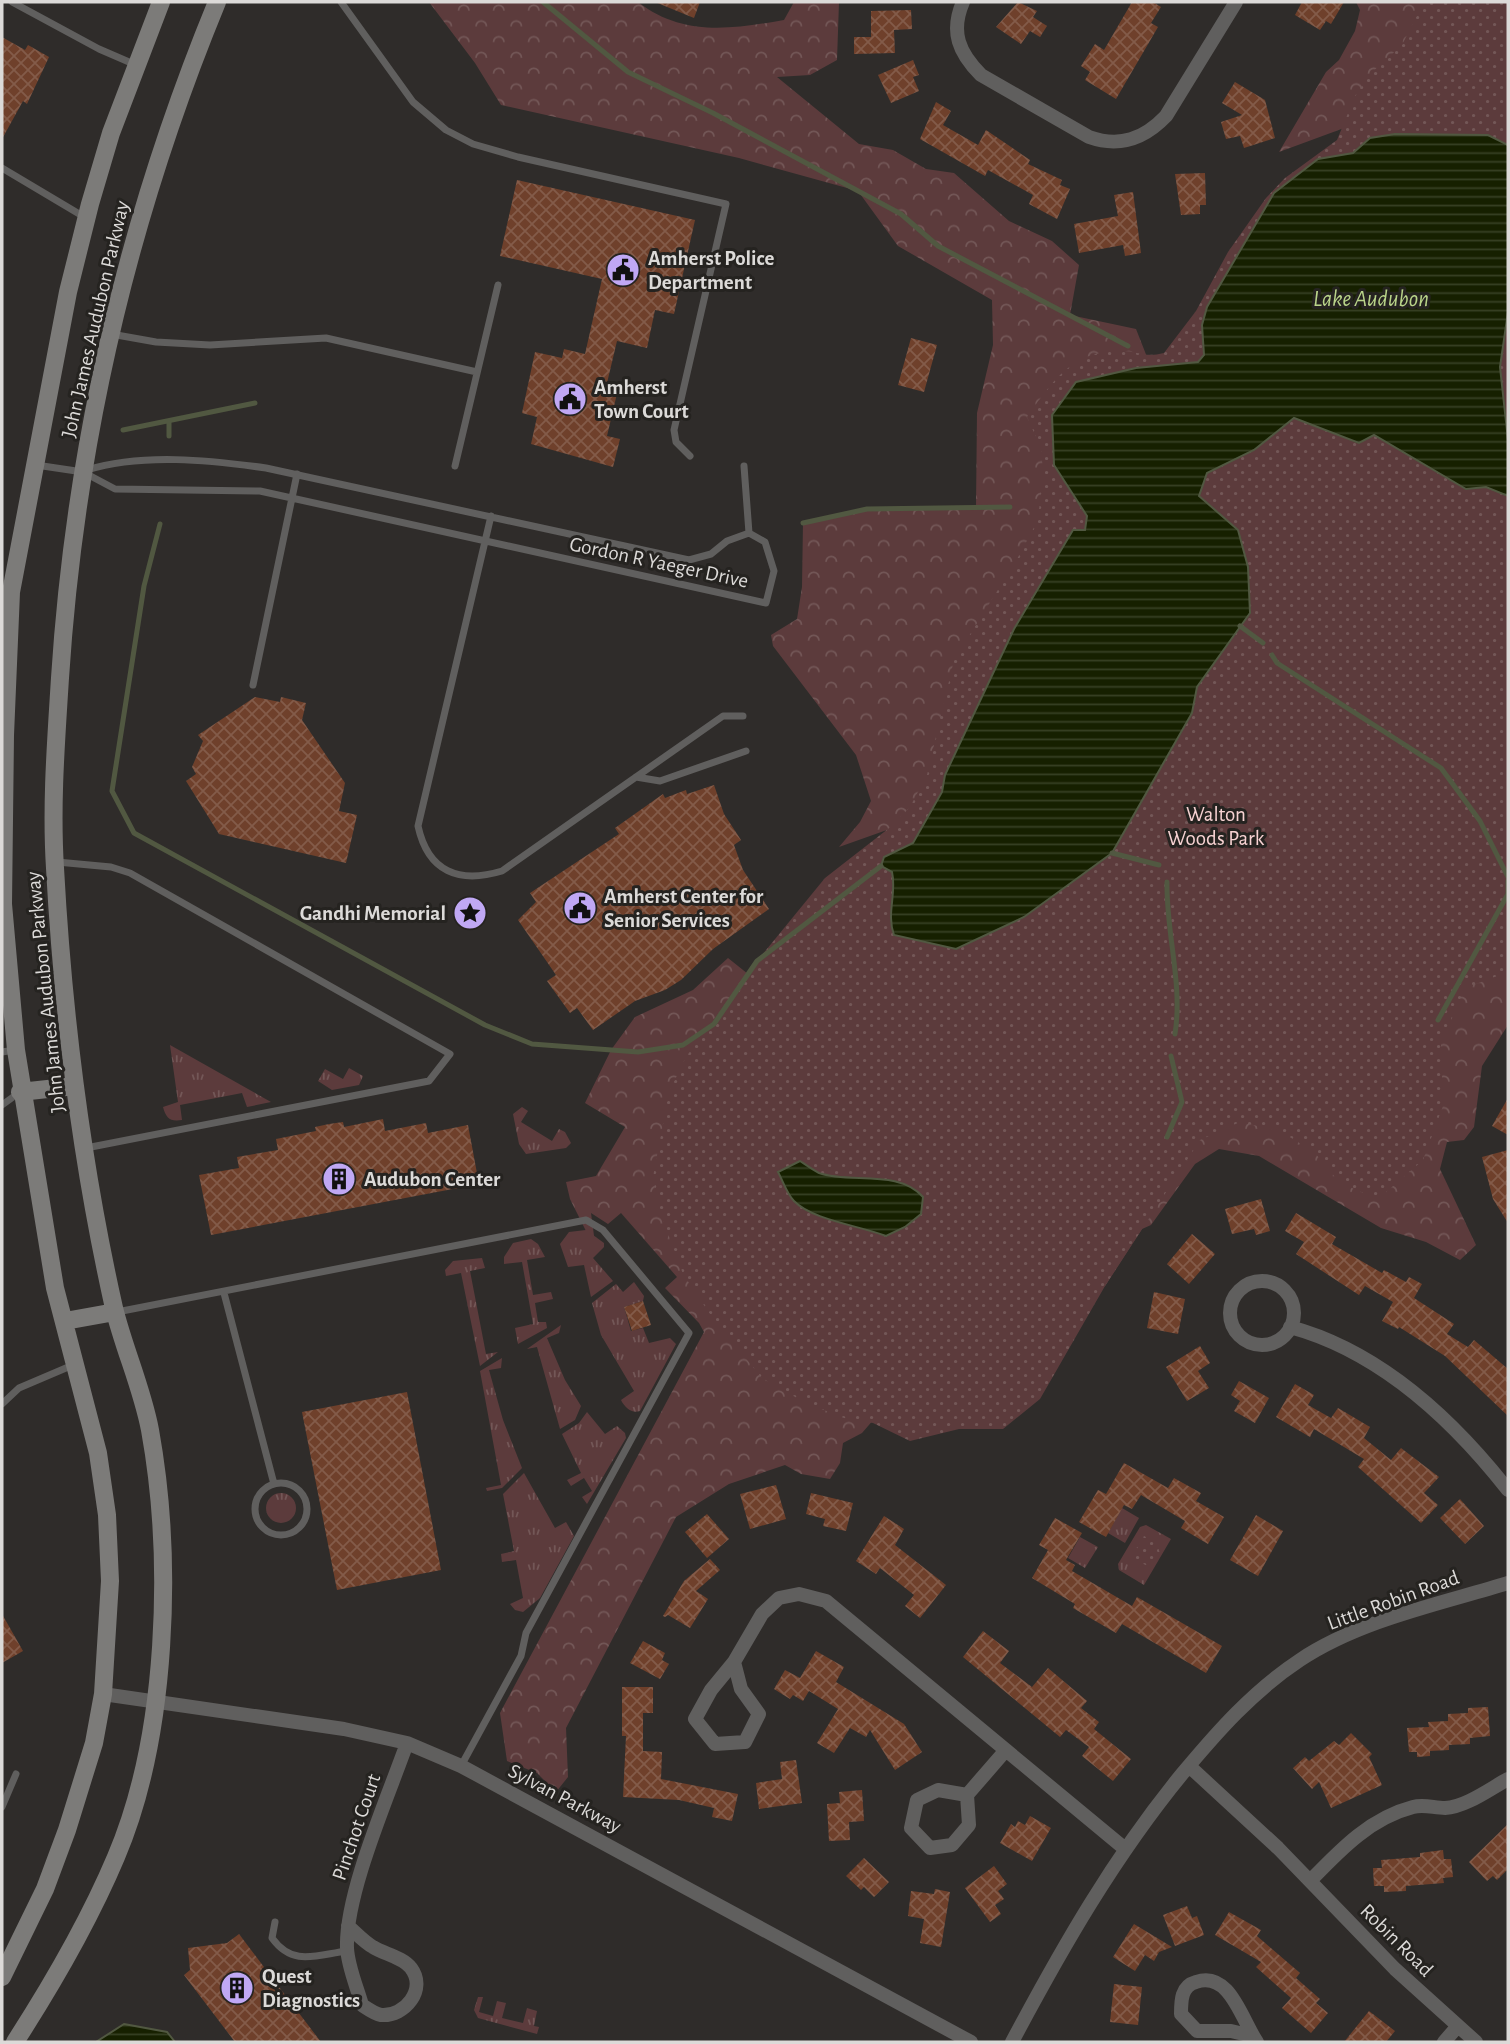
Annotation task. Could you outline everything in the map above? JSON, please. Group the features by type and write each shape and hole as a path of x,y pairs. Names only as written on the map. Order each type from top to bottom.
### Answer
{"main road":[{"name":"John James Audubon Parkway","path":"3,1974 45,1889 94,1743 103,1694 110,1581 107,1515 99,1453 55,1287 20,1092 9,1051 2,904 6,592 87,218 111,133 161,2"},
{"name":"John James Audubon Parkway","path":"15,2042 61,1967 118,1854 139,1782 156,1703 162,1558 158,1478 149,1424 135,1369 115,1312 75,1086 54,862 54,763 64,616 95,396 154,176 217,2"},
{"path":"20,1092 75,1086"},
{"path":"65,1321 115,1312"}],"street":[{"path":"963,2 956,24 956,37 970,64 981,75 1089,137 1103,142 1137,139 1166,116 1236,2"},
{"path":"1266,1281 1276,1284 1291,1299 1294,1309 1290,1327 1273,1343 1252,1343 1235,1331 1230,1311 1232,1300 1246,1285 1266,1281"},
{"path":"1290,1327 1328,1339 1416,1396 1455,1430 1508,1490"},
{"name":"Little Robin Road","path":"1012,2042 1090,1900 1124,1848 1189,1766 1244,1704 1301,1659 1386,1621 1508,1583"},
{"path":"734,1662 741,1689 759,1714 745,1742 715,1744 695,1719 711,1690 734,1662 762,1614 779,1598 799,1594 826,1601 1124,1848"},
{"name":"Sylvan Parkway","path":"103,1694 344,1729 407,1743 461,1766 971,2042"},
{"name":"Pinchot Court","path":"348,1926 371,1947 410,1966 416,1980 414,1996 409,2005 396,2014 378,2015 362,2005 347,1951 348,1926 362,1872 407,1743"},
{"path":"967,1795 938,1790 917,1800 911,1828 930,1848 952,1845 969,1825 967,1795 1006,1750"},
{"name":"Robin Road","path":"1189,1766 1310,1881 1395,1969 1476,2042"},
{"path":"1310,1881 1350,1839 1367,1827 1413,1807 1446,1808 1458,1805 1508,1779"},
{"path":"1203,1979 1217,1982 1227,1990 1255,2039 1196,2031 1181,2014 1183,1993 1190,1983 1203,1979"},
{"path":"1444,2042 1457,2027"}],"lane":[{"path":"12,2 99,49 137,65"},
{"path":"341,2 413,102 446,130 473,144 518,157 726,204 674,430 676,442 690,456"},
{"path":"2,169 87,218"},
{"path":"455,466 498,285"},
{"path":"110,334 156,342 209,345 326,338 477,373"},
{"name":"Gordon R Yaeger Drive","path":"33,465 83,472 116,489 213,488 260,491 766,603 774,571 773,560 765,542 749,533 727,541 711,554 689,560 297,474 221,461 114,462 83,472"},
{"path":"744,466 749,533"},
{"path":"253,685 297,474"},
{"path":"491,516 418,826 423,846 436,864 458,875 482,877 502,870 723,716 743,716"},
{"path":"636,777 660,781 746,751"},
{"path":"54,862 111,867 130,873 450,1054 429,1080 86,1148"},
{"path":"2,1105 20,1092"},
{"path":"115,1312 224,1293 586,1220 603,1230 689,1333 526,1633 521,1656 461,1766"},
{"path":"224,1293 274,1484"},
{"path":"2,1404 19,1388 77,1364"},
{"path":"274,1484 290,1485 305,1499 304,1520 288,1533 268,1531 256,1513 258,1498 274,1484"},
{"path":"2,1807 16,1773"},
{"path":"275,1922 272,1938 282,1952 298,1957 347,1951"}],"green space":[{"path":"429,2 638,2 672,21 708,28 784,20 794,2 839,2 837,60 810,75 777,77 859,144 893,150 926,169 954,173 1009,221 1052,241 1079,265 1070,315 1136,329 1147,357 1121,351 1060,508 929,815 839,847 860,822 871,801 856,755 773,646 771,635 797,619 802,587 803,523 867,509 976,507 977,413 993,345 992,300 898,246 858,191 739,158 501,105 475,63"},
{"path":"1356,2 1508,2 1374,117 1279,152 1326,72 1339,60 1355,31 1360,10"},
{"name":"Walton Woods Park","path":"1424,2 1508,2 1508,972 1465,988 1441,1043 1443,1106 1423,1160 1378,1199 1340,1183 1314,1152 1280,1131 1240,1122 1200,1140 1105,1286 1040,1399 1003,1429 959,1429 910,1441 873,1423 844,1418 804,1402 762,1378 712,1317 683,1274 661,1215 653,1177 669,1092 686,1057 757,961 825,878 893,825 910,807 927,775 954,660 1016,561 1038,520 1043,472 1041,448 1027,417 1055,380 1076,362 1104,352 1121,351 1146,355 1164,353 1196,311 1228,252 1266,198 1285,178 1337,140 1355,96 1370,74 1402,45"},
{"name":"Walton Woods Park","path":"1508,496 1508,1025 1482,1066 1474,1127 1464,1140 1447,1142 1440,1169 1476,1245 1460,1260 1426,1242 1381,1228 1259,1156 1219,1149 1195,1164 1151,1225 1142,1229 1105,1286 881,1411 862,1433 843,1443 840,1463 830,1479 801,1474 785,1465 729,1484 676,1517 566,1728 568,1777 556,1792 537,1773 507,1761 500,1713 704,1332 699,1323 665,1288 677,1277 621,1213 608,1224 591,1213 596,1251 570,1199 566,1182 596,1176 625,1127 585,1103 611,1050 635,1017 693,990 728,958 748,974 757,961"},
{"path":"170,1045 271,1102 247,1107 242,1093 180,1105 182,1120 169,1118 163,1107 178,1102"},
{"path":"349,1068 363,1076 359,1085 332,1090 318,1081 325,1069 343,1079"},
{"path":"522,1107 528,1111 521,1122 552,1141 559,1129 565,1132 571,1143 566,1148 526,1154 519,1144 513,1114"},
{"path":"586,1230 604,1243 604,1247 593,1258 613,1281 591,1297 584,1265 568,1267 560,1244 569,1232"},
{"path":"531,1239 538,1244 545,1257 527,1260 533,1295 551,1292 553,1299 535,1303 538,1322 546,1322 547,1328 518,1344 515,1328 533,1324 522,1262 504,1264 504,1257 513,1243"},
{"path":"482,1258 485,1268 470,1271 486,1354 498,1352 480,1366 461,1273 446,1276 445,1270 453,1261"},
{"path":"634,1282 644,1296 643,1301 624,1307 631,1331 643,1328 649,1343 670,1338 676,1344 640,1411 637,1412 629,1410 621,1400 634,1391 601,1335 592,1303 616,1284 623,1292"},
{"path":"561,1325 559,1333 547,1338 565,1380 581,1406 575,1420 560,1429 537,1347 527,1349"},
{"path":"502,1358 501,1368 489,1370 503,1420 522,1468 502,1488 487,1491 486,1488 501,1485 480,1371"},
{"path":"587,1412 605,1434 617,1426 625,1433 626,1438 587,1504 582,1497 592,1491 584,1478 571,1486 567,1480 581,1473 562,1434 579,1423"},
{"path":"524,1473 555,1528 566,1522 574,1536 540,1598 523,1612 515,1610 510,1604 523,1598 516,1560 502,1562 501,1554 514,1551 503,1494"},
{"path":"281,1493 292,1497 296,1508 292,1519 281,1523 270,1519 266,1508 270,1497"},
{"path":"1122,1508 1139,1518 1125,1543 1108,1533"},
{"path":"1146,1525 1171,1539 1144,1585 1119,1570 1118,1564 1140,1527"},
{"path":"1144,1536 1157,1543 1160,1554 1150,1567 1135,1560 1134,1554"},
{"path":"1080,1537 1098,1547 1085,1568 1068,1558"},
{"path":"478,1997 483,1997 479,2012 493,2016 497,2001 506,2003 502,2018 523,2023 527,2008 537,2011 534,2026 539,2027 537,2034 478,2018 474,2010"}],"water":[{"name":"Lake Audubon","path":"1395,134 1488,135 1508,145 1508,312 1500,367 1508,440 1508,496 1486,487 1466,489 1374,435 1359,443 1294,418 1254,450 1207,473 1199,496 1238,530 1248,567 1250,613 1197,687 1192,713 1112,853 1024,917 956,949 894,935 891,919 892,872 881,866 884,857 913,843 942,792 945,775 1014,629 1073,530 1085,530 1087,516 1054,465 1052,415 1076,382 1136,368 1198,362 1204,355 1202,325 1207,307 1274,193 1318,159 1353,153 1370,138"},
{"path":"800,1161 819,1173 831,1176 888,1180 913,1188 923,1197 921,1214 905,1227 886,1236 812,1213 792,1198 778,1172"},
{"path":"124,2024 167,2032 175,2042 96,2042"}],"building":[{"path":"655,2 700,2 694,18"},
{"path":"1018,2 1037,11 1033,17 1047,26 1040,37 1030,31 1021,44 996,27"},
{"path":"1132,2 1153,2 1161,7 1151,23 1158,27 1116,99 1085,80 1090,72 1081,66 1095,44 1104,50"},
{"path":"1302,2 1344,2 1331,24 1326,21 1320,30 1295,15"},
{"path":"911,10 912,29 894,30 895,53 854,54 854,37 871,37 871,11"},
{"path":"2,37 25,50 28,45 49,57 27,104 23,101 2,139"},
{"path":"913,60 919,75 913,77 919,91 891,103 878,75"},
{"path":"1235,82 1265,100 1275,138 1244,148 1240,136 1226,139 1221,122 1242,115 1222,103"},
{"path":"936,102 951,111 943,125 978,145 986,130 1030,160 1028,164 1062,180 1060,185 1070,189 1057,219 1029,204 1033,195 988,170 985,176 920,139"},
{"path":"1205,173 1206,205 1200,205 1200,214 1181,215 1175,174"},
{"name":"Amherst Police Department","path":"517,180 695,220 674,314 655,310 647,348 617,341 607,383 619,385 607,436 620,439 613,467 531,444 537,417 522,413 535,352 562,358 564,349 585,354 602,279 500,256"},
{"path":"1133,192 1141,253 1125,256 1123,245 1079,253 1074,224 1118,216 1114,195"},
{"path":"911,338 937,345 924,392 898,385"},
{"path":"255,697 280,702 281,697 306,703 302,720 345,783 339,811 357,815 346,863 219,834 186,781 196,774 192,767 203,741 198,735"},
{"path":"714,785 724,814 741,840 734,845 743,870 769,909 713,949 681,980 665,990 635,1001 593,1030 577,1008 570,1013 547,981 556,975 518,920 536,902 530,893 619,834 615,828 663,794 665,798 686,790 687,794"},
{"path":"1508,1098 1508,1135 1492,1126"},
{"name":"Audubon Center","path":"383,1119 385,1131 426,1123 428,1133 468,1125 479,1184 211,1235 199,1175 239,1168 237,1157 278,1150 276,1139 316,1131 315,1127 343,1122 344,1127"},
{"path":"1508,1150 1508,1223 1493,1199 1482,1157"},
{"path":"1261,1199 1270,1231 1256,1235 1254,1229 1232,1234 1225,1209"},
{"path":"1296,1213 1336,1237 1332,1244 1382,1273 1384,1270 1406,1282 1409,1277 1422,1284 1414,1298 1454,1324 1447,1334 1468,1347 1474,1340 1508,1369 1508,1416 1445,1356 1399,1327 1398,1329 1382,1321 1393,1302 1365,1286 1359,1295 1296,1254 1304,1242 1285,1231"},
{"path":"1192,1234 1215,1254 1189,1284 1167,1264"},
{"path":"1154,1292 1185,1299 1178,1334 1147,1328"},
{"path":"643,1301 651,1325 632,1331 624,1307"},
{"path":"1200,1346 1210,1363 1198,1371 1209,1388 1187,1401 1166,1367"},
{"path":"1239,1381 1269,1398 1255,1423 1234,1411 1240,1401 1231,1395"},
{"path":"1295,1384 1314,1395 1308,1405 1331,1418 1338,1408 1370,1427 1364,1438 1391,1460 1401,1448 1439,1477 1424,1493 1438,1505 1421,1523 1358,1467 1364,1459 1314,1429 1310,1437 1276,1417"},
{"path":"407,1392 441,1570 337,1590 302,1412"},
{"path":"1124,1463 1168,1488 1174,1478 1201,1493 1196,1501 1224,1517 1208,1544 1181,1528 1185,1521 1141,1495 1132,1509 1124,1505 1106,1537 1079,1522 1098,1490 1106,1494"},
{"path":"776,1485 786,1519 750,1529 740,1494"},
{"path":"811,1493 853,1503 846,1531 823,1526 825,1519 806,1514"},
{"path":"1460,1499 1484,1526 1465,1544 1440,1518"},
{"path":"707,1514 729,1539 707,1558 685,1532"},
{"path":"1256,1515 1283,1531 1258,1576 1230,1560"},
{"path":"884,1516 904,1529 895,1545 946,1585 920,1618 905,1606 914,1595 880,1568 876,1574 856,1561"},
{"path":"1055,1518 1082,1533 1066,1560 1075,1565 1072,1571 1132,1606 1137,1597 1222,1646 1206,1673 1122,1624 1116,1633 1073,1608 1075,1604 1032,1578 1048,1550 1039,1545"},
{"path":"710,1559 720,1570 696,1591 708,1599 690,1628 668,1615 663,1616 684,1581"},
{"path":"2,1614 23,1651 2,1663"},
{"path":"983,1631 1009,1651 1000,1663 1032,1687 1048,1668 1087,1701 1081,1708 1099,1722 1094,1729 1131,1759 1113,1781 1082,1756 1089,1747 1066,1730 1060,1737 963,1657"},
{"path":"643,1641 665,1653 662,1660 669,1664 660,1679 630,1663"},
{"path":"816,1651 844,1667 836,1682 904,1724 922,1752 895,1770 870,1730 866,1737 850,1728 834,1753 817,1743 838,1709 809,1691 803,1701 793,1695 790,1699 774,1689 785,1670 800,1678"},
{"path":"622,1687 653,1687 653,1713 643,1713 643,1751 662,1752 661,1779 738,1794 732,1821 712,1817 714,1808 679,1800 623,1797 626,1736 622,1736"},
{"path":"1488,1707 1490,1736 1470,1738 1470,1744 1449,1745 1449,1750 1430,1751 1430,1756 1417,1757 1417,1752 1409,1752 1407,1728 1429,1727 1428,1722 1448,1721 1448,1714 1468,1713 1468,1708"},
{"path":"1351,1733 1372,1754 1369,1757 1382,1785 1331,1808 1319,1782 1312,1789 1293,1768 1305,1757 1309,1761 1334,1741 1339,1745"},
{"path":"796,1760 802,1803 759,1809 756,1783 782,1779 780,1762"},
{"path":"862,1790 864,1821 849,1822 850,1840 829,1841 827,1804 840,1803 839,1792"},
{"path":"1030,1816 1051,1828 1032,1861 1000,1843 1011,1824 1015,1827 1018,1821 1025,1825"},
{"path":"1508,1824 1508,1869 1497,1880 1493,1876 1487,1881 1469,1862"},
{"path":"1443,1850 1444,1859 1451,1859 1453,1877 1443,1878 1444,1883 1406,1886 1406,1891 1384,1892 1384,1886 1374,1886 1373,1868 1382,1868 1381,1860 1420,1857 1420,1853"},
{"path":"864,1858 889,1882 874,1897 864,1887 861,1890 846,1876"},
{"path":"994,1866 1007,1884 998,1891 1004,1899 995,1905 1001,1914 990,1922 965,1888"},
{"path":"935,1889 950,1892 941,1947 920,1943 924,1919 908,1916 911,1891 934,1894"},
{"path":"1187,1906 1192,1918 1197,1916 1204,1935 1175,1946 1163,1915"},
{"path":"1229,1912 1261,1930 1257,1936 1300,1973 1296,1978 1320,1999 1316,2003 1328,2013 1311,2033 1282,2008 1291,1998 1256,1967 1261,1962 1215,1935"},
{"path":"1134,1924 1172,1947 1159,1952 1154,1961 1145,1955 1135,1971 1113,1957"},
{"name":"Quest Diagnostics","path":"239,1934 321,2042 235,2042 184,1975 190,1970 188,1948 227,1943"},
{"path":"1114,1984 1142,1987 1138,2025 1110,2022"},
{"path":"1369,2011 1395,2031 1386,2042 1344,2042"}],"waterway":[{"path":"543,2 628,72 713,113 901,214 938,246 1128,346"},
{"path":"123,430 255,403"},
{"path":"169,421 169,436"},
{"path":"803,523 867,509 1010,507"},
{"path":"160,524 144,586 112,791 134,833 485,1025 532,1044 638,1052 683,1045 714,1024 757,961 881,866"},
{"path":"1240,626 1263,643"},
{"path":"1272,655 1277,663 1441,768 1480,821 1508,877"},
{"path":"1112,853 1159,865"},
{"path":"1438,1020 1508,894 1508,881"},
{"path":"1167,882 1176,977 1175,1034"},
{"path":"1167,1137 1182,1102 1171,1056"}],"place":[{"name":"Amherst Police Department","path":"623,270"},
{"name":"Amherst Town Court","path":"570,399"},
{"name":"Amherst Center for Senior Services","path":"580,908"},
{"name":"Gandhi Memorial","path":"470,913"},
{"name":"Audubon Center","path":"339,1179"},
{"name":"Quest Diagnostics","path":"237,1988"}]}
